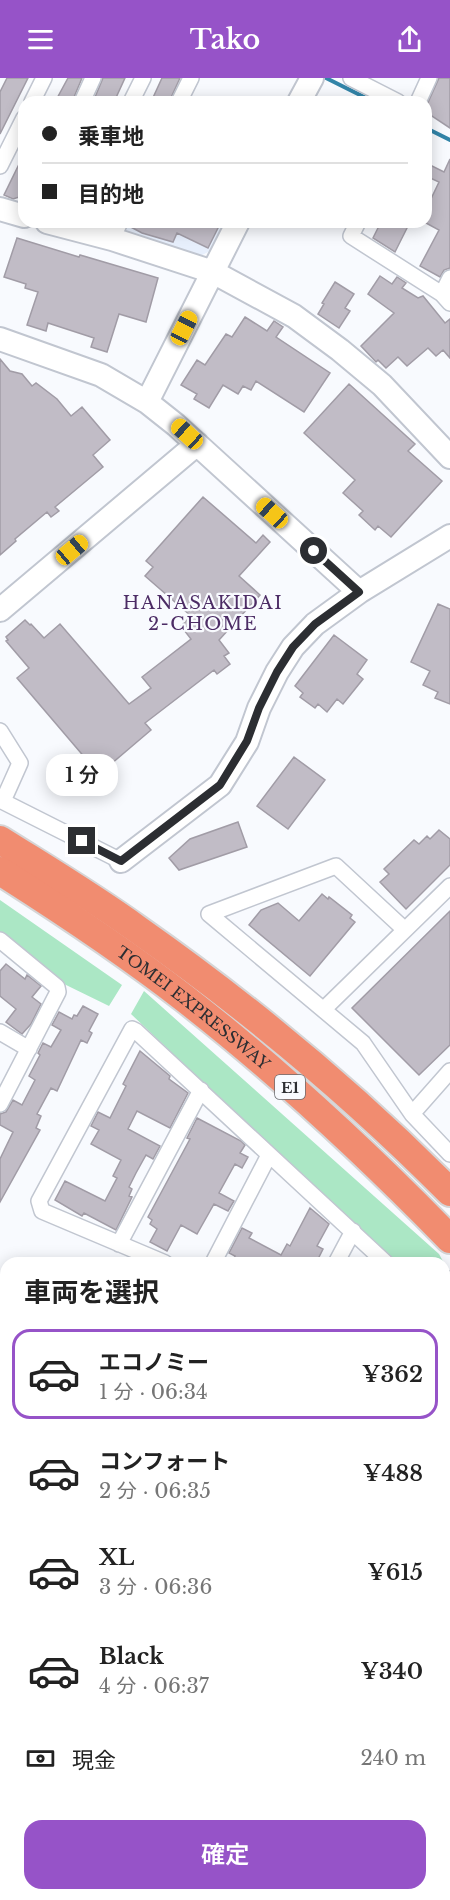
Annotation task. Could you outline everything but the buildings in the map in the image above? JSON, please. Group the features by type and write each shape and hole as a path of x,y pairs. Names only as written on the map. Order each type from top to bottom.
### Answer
{"highway":[{"name":"TOMEI EXPRESSWAY","path":"0,840 136,928 218,987 320,1071 450,1192"},
{"name":"TOMEI EXPRESSWAY","path":"0,871 118,949 183,998 273,1072 385,1172 450,1239"}],"street":[{"path":"35,96 44,78"},
{"path":"85,96 93,78"},
{"path":"134,96 143,78"},
{"path":"182,96 190,78"},
{"path":"302,96 312,78"},
{"path":"351,78 386,96"},
{"path":"421,96 429,78"},
{"path":"0,166 18,130"},
{"path":"0,209 18,214"},
{"path":"93,228 116,231 213,272 294,316 382,384 450,457"},
{"path":"147,402 235,228"},
{"path":"355,228 351,236 446,299 450,278"},
{"path":"0,339 100,375 147,402 197,444 359,592"},
{"path":"0,610 197,444"},
{"path":"0,731 20,763 2,800 121,861 220,785 247,741 259,708 277,672 293,647 315,624 359,592 450,536"},
{"path":"404,929 336,866 209,914 363,1043 412,1114 450,1154"},
{"path":"324,1009 450,886"},
{"path":"0,940 57,987 58,992 0,1104"},
{"path":"150,1257 42,1211 39,1201 132,1029 201,1090 380,1257"},
{"path":"0,1032 28,1049"},
{"path":"412,1114 450,1071"},
{"path":"118,1244 201,1090"},
{"path":"216,1257 269,1155"},
{"path":"339,1257 353,1231"}],"shaded area":[{"path":"125,228 221,228 210,251 200,256 123,236"}],"green space":[{"path":"0,900 122,985 109,1006 64,984 0,935"},
{"path":"144,991 441,1257 387,1257 131,1014"}],"waterway":[{"path":"326,78 362,96"},
{"path":"432,131 450,140"}],"district":[{"name":"HANASAKIDAI 2-CHOME","path":"203,613"}],"route":[{"path":"82,841 121,861 220,785 247,741 259,708 277,672 293,647 315,624 359,592 314,551"}]}
